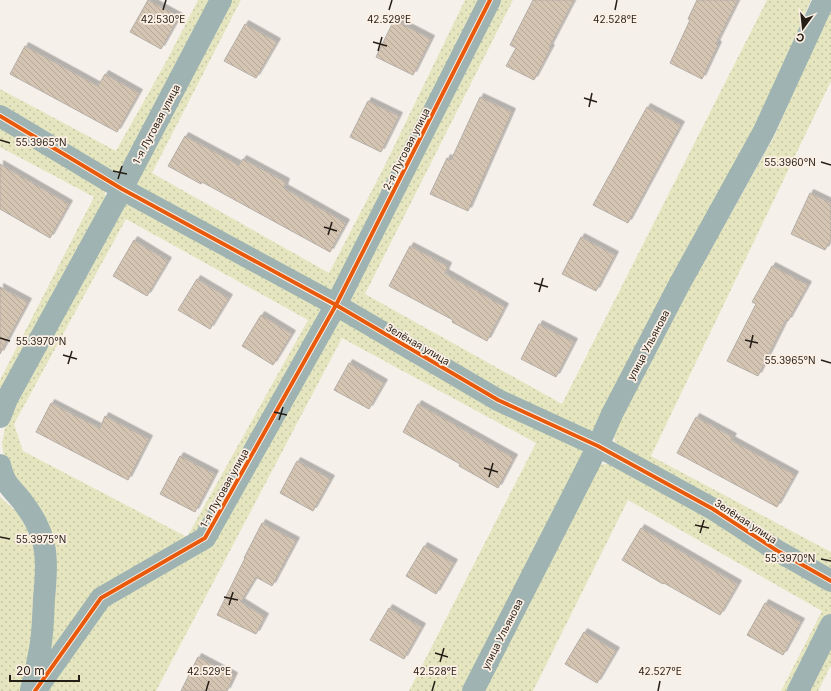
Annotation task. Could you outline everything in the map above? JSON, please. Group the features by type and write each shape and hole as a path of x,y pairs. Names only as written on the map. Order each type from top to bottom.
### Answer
{"street":[{"name":"1-я Луговая улица","path":"0,417 7,398 122,189 221,0"},
{"name":"2-я Луговая улица","path":"336,306 490,0"},
{"name":"улица Ульянова","path":"473,691 598,446 612,414 676,292 764,131 824,0"},
{"name":"Зелёная улица","path":"0,116 122,189 336,306 498,400 598,446 713,509 776,550 831,581"},
{"name":"1-я Луговая улица","path":"35,691 101,598 205,538 336,306"},
{"path":"0,465 2,474 9,488 31,513 39,528 45,548 47,569 40,653 31,691"},
{"path":"798,691 831,626"}],"green space":[{"path":"198,0 212,0 122,175 112,175 0,106 0,89 116,151 167,60"},
{"path":"229,0 241,0 152,173 329,273 383,169 465,0 483,0 334,297 138,189 134,178"},
{"path":"498,0 513,0 365,294 562,404 767,0 811,0 756,127 593,433 504,394 345,302"},
{"path":"831,5 831,81 651,456 831,552 831,571 625,452 615,442 613,428 685,295 774,137"},
{"path":"0,127 105,188 105,202 0,393 0,380 94,197 0,147"},
{"path":"129,201 327,311 200,535 99,593 44,668 53,600 5,464 2,444 5,426 119,207","holes":["126,219 308,320 187,537 23,451 14,424"]},
{"path":"336,316 582,448 583,454 462,691 409,691 536,443 342,338 156,691 42,691 104,603 208,542"},
{"path":"614,463 831,590 831,612 791,691 781,691 822,611 628,500 533,691 483,691 598,465"},
{"path":"0,497 18,513 27,529 34,547 37,576 32,643 21,691 0,691"},
{"path":"831,643 831,665 818,691 807,691"}],"building":[{"path":"148,0 179,17 161,49 130,32"},
{"path":"533,0 574,0 534,80 506,66 516,48 510,45"},
{"path":"697,0 738,0 716,44 718,45 702,79 670,63 690,20 688,19"},
{"path":"394,20 431,39 413,75 376,57"},
{"path":"245,24 277,42 256,78 224,61"},
{"path":"25,46 98,86 105,74 139,93 117,132 10,74"},
{"path":"480,97 512,112 468,211 430,194 447,158 451,160"},
{"path":"368,101 399,116 381,152 350,137"},
{"path":"647,107 681,125 628,223 593,205"},
{"path":"185,136 239,165 243,159 286,182 284,188 346,223 330,252 202,182 201,184 168,166"},
{"path":"0,164 69,204 50,238 0,209"},
{"path":"810,193 831,203 831,239 825,250 791,234"},
{"path":"581,237 615,255 596,291 562,274"},
{"path":"134,240 168,261 147,296 113,276"},
{"path":"410,246 448,266 445,273 505,307 487,341 452,322 453,320 389,286"},
{"path":"772,266 808,285 788,321 786,320 758,376 727,361 756,304 752,302"},
{"path":"197,279 229,298 210,329 178,310"},
{"path":"0,287 28,302 0,354"},
{"path":"261,315 292,334 273,365 242,346"},
{"path":"539,324 574,342 556,377 521,359"},
{"path":"349,363 384,383 369,409 334,390"},
{"path":"51,403 100,428 105,416 149,439 128,480 36,432"},
{"path":"418,404 514,458 498,488 459,466 460,464 403,432"},
{"path":"696,417 733,437 731,440 795,475 777,507 677,453"},
{"path":"180,456 215,474 195,512 160,494"},
{"path":"297,461 331,479 313,511 280,493"},
{"path":"262,523 296,541 272,586 256,577 241,602 265,617 256,634 217,615"},
{"path":"641,528 738,584 720,615 622,560"},
{"path":"424,546 454,563 436,594 406,576"},
{"path":"765,603 801,622 783,655 747,635"},
{"path":"389,608 422,627 404,659 370,640"},
{"path":"584,632 616,651 597,683 565,664"},
{"path":"198,657 234,676 227,691 181,691"}],"cycle path":[{"path":"35,691 101,598 205,538 336,305 490,0"},
{"path":"0,116 122,189 336,305 498,400 598,446 713,509 776,550 831,581"}]}
